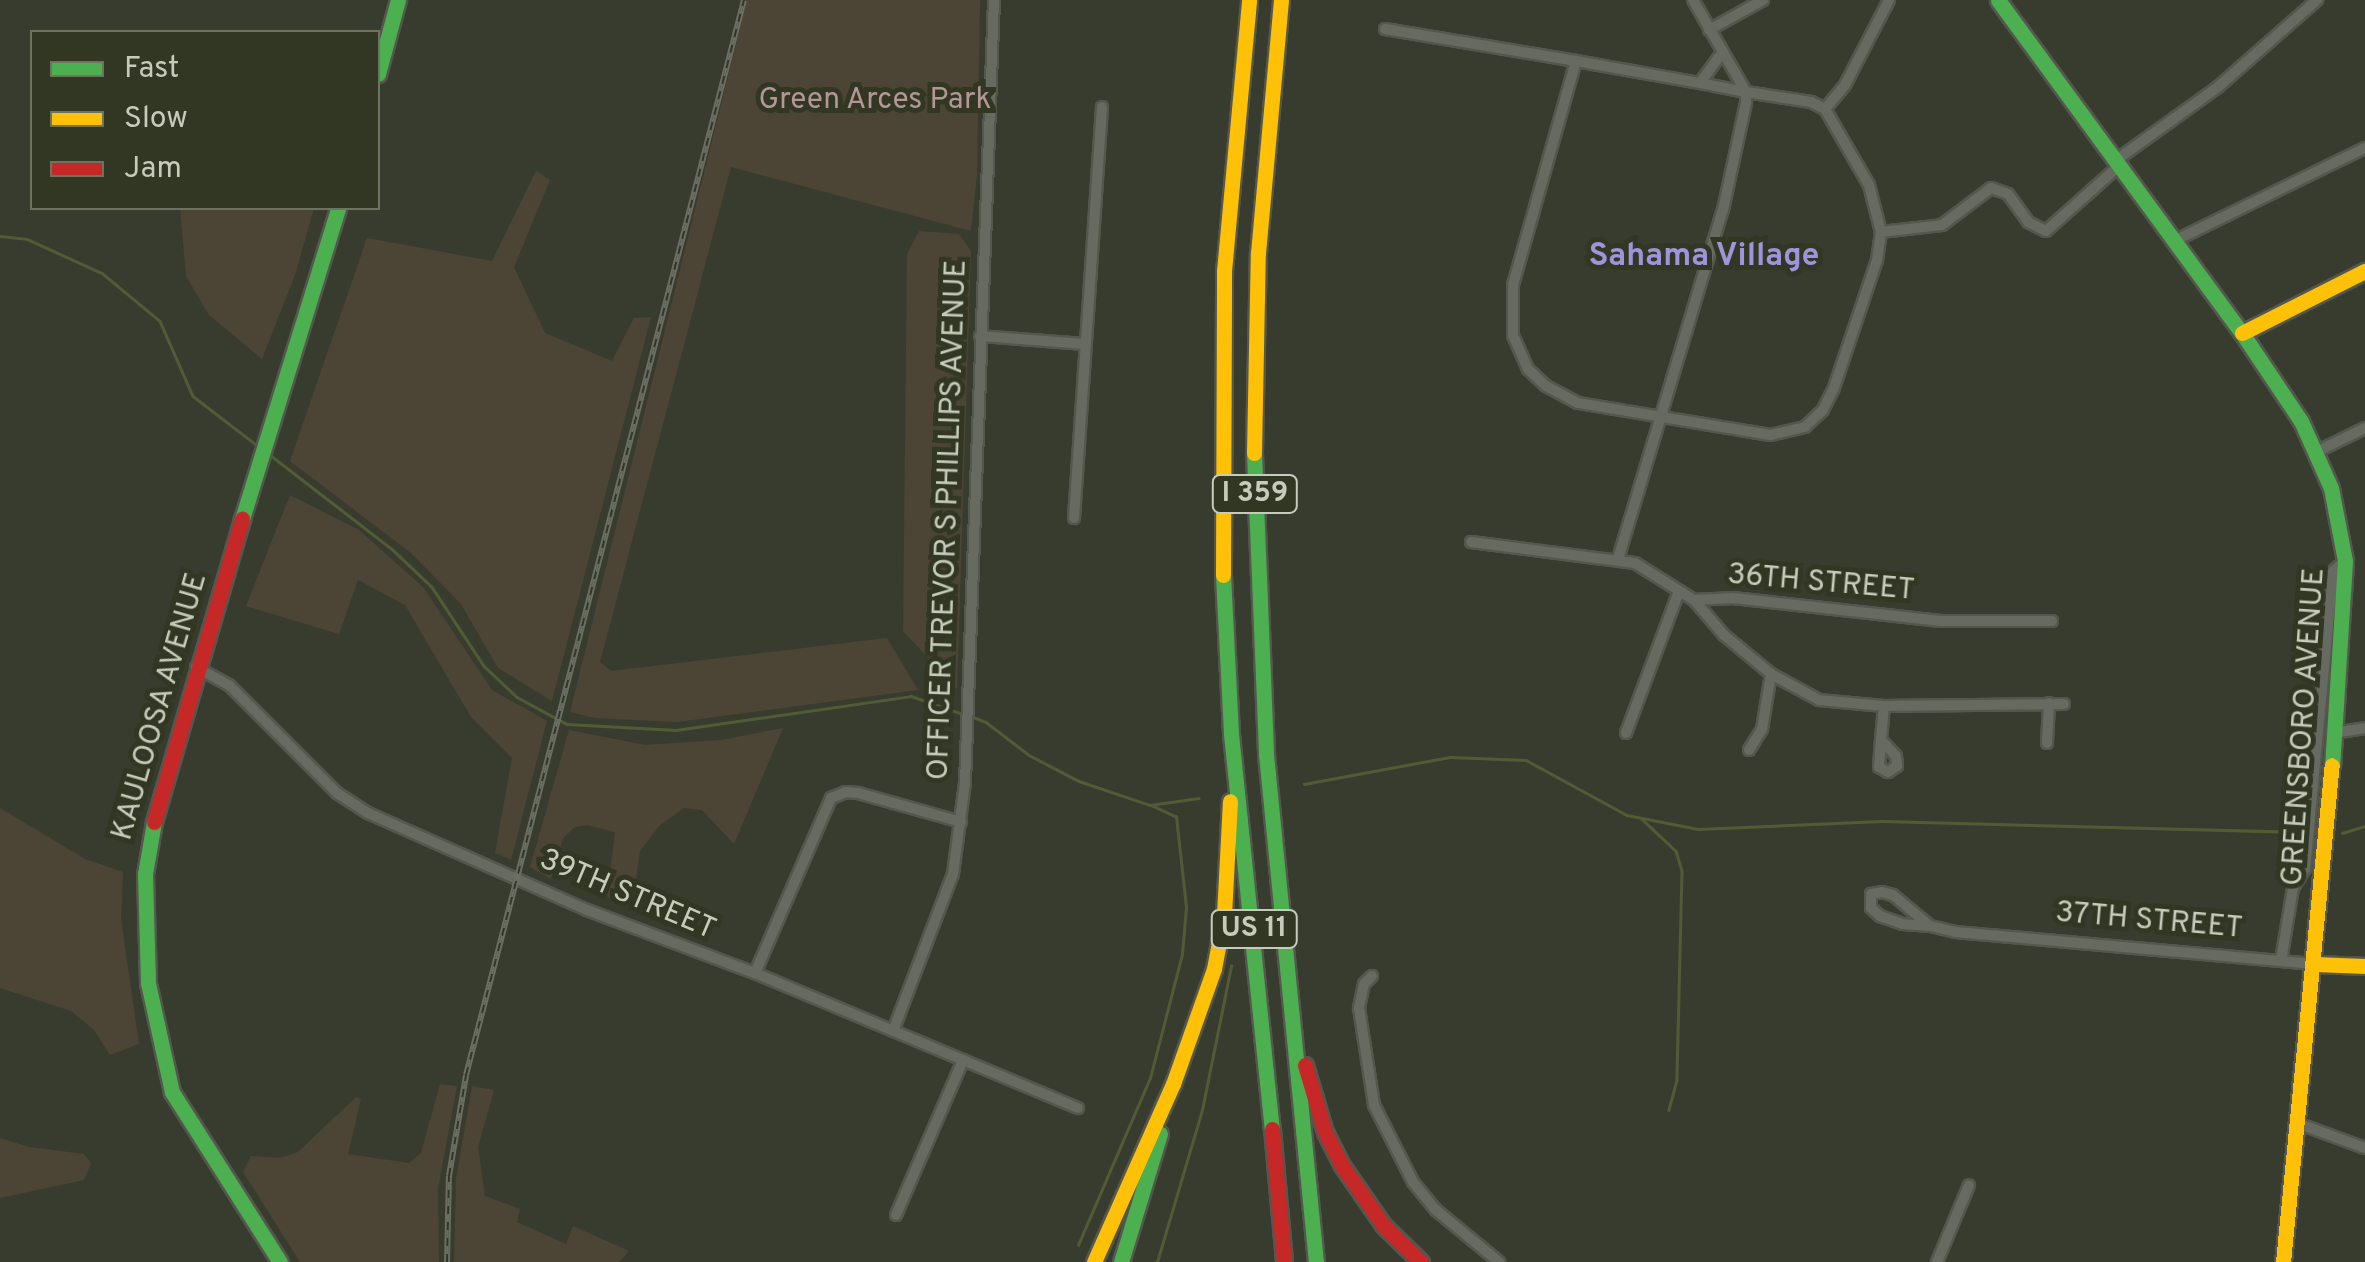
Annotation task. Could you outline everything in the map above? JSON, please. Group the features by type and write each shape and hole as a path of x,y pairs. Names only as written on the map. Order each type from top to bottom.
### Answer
{"main road":[{"path":"380,67 398,0"},
{"name":"I 359","path":"1232,734 1223,579 1222,333 1232,148 1249,0"},
{"name":"I 359","path":"1282,0 1260,216 1254,437 1266,754 1316,1262"},
{"name":"GREENSBORO AVENUE","path":"1998,0 2242,333 2318,451 2331,488 2345,561 2315,964 2283,1262"},
{"name":"KAULOOSA AVENUE","path":"280,1262 172,1092 148,983 142,911 150,838 196,667 337,210"},
{"path":"2242,333 2365,271"},
{"path":"1094,1262 1174,1084 1204,1004 1224,915 1232,734"},
{"name":"US 11","path":"1232,734 1284,1262"},
{"name":"37TH STREET","path":"2315,964 2365,966"},
{"path":"1287,988 1312,1096 1341,1164 1384,1226 1422,1262"},
{"path":"1121,1262 1174,1084"}],"street":[{"name":"OFFICER TREVOR S PHILLIPS AVENUE","path":"893,1031 952,874 961,822 994,0"},
{"path":"1618,559 1724,210 1746,92 1693,0"},
{"path":"1709,30 1763,0"},
{"path":"1825,109 1845,85 1889,0"},
{"path":"1881,232 1942,225 1991,188 2008,194 2028,222 2046,231 2117,163 2218,87 2317,0"},
{"path":"1385,29 1811,102 1825,109 1869,185 1881,232 1877,260 1834,388 1815,419 1794,432 1770,435 1578,403 1556,393 1528,368 1513,335 1516,273 1576,62"},
{"path":"1700,83 1722,53"},
{"path":"1074,518 1102,107"},
{"path":"2174,241 2365,148"},
{"path":"980,336 1083,344"},
{"path":"2318,451 2365,428"},
{"path":"1472,542 1635,563 1694,600"},
{"path":"2280,961 2293,888 2305,869 2333,571 2345,561"},
{"path":"1626,733 1679,591"},
{"name":"36TH STREET","path":"1694,600 1733,598 1942,620 2052,621"},
{"name":"36TH STREET","path":"1694,600 1724,635 1771,674 1819,700 1884,706 2064,704"},
{"name":"39TH STREET","path":"196,667 229,685 336,793 368,813 589,911 755,973 1078,1108"},
{"path":"1749,750 1762,729 1771,674"},
{"path":"2047,743 2050,703"},
{"path":"1881,740 1884,706"},
{"path":"2334,733 2365,728"},
{"path":"755,973 831,798 858,793 961,822"},
{"name":"37TH STREET","path":"1930,926 1893,896 1871,894 1871,908 1880,916 1903,924 1954,932 2315,964"},
{"path":"1372,976 1364,984 1359,1008 1374,1105 1412,1182 1436,1210 1499,1262"},
{"path":"896,1214 963,1060"},
{"path":"2297,1123 2365,1148"},
{"path":"1937,1262 1968,1185"}],"green space":[{"name":"Green Arces Park","path":"747,0 980,0 977,175 971,231 731,167 600,662 611,671 887,638 918,690 677,722 595,718 570,712"},
{"path":"536,171 550,180 514,267 545,333 612,361 634,318 651,317 552,701 498,668 461,604 411,553 290,461 367,238 492,261"},
{"path":"180,210 313,210 295,275 262,359 209,315 186,276"},
{"path":"919,231 959,234 971,251 957,689 903,631 907,254"},
{"path":"290,495 359,530 423,587 492,690 547,721 511,860 495,853 512,758 471,717 405,605 358,580 339,634 246,606"},
{"path":"783,728 734,844 702,810 684,808 660,825 640,851 633,899 627,906 607,896 615,832 587,825 575,827 563,838 551,879 530,867 569,730 645,745 721,740"},
{"path":"0,808 85,859 123,872 121,919 139,1044 110,1055 94,1030 71,1011 0,988"},
{"path":"440,1084 457,1086 438,1189 439,1262 300,1262 243,1172 251,1156 281,1158 298,1152 356,1097 361,1099 348,1154 409,1163 421,1153"},
{"path":"472,1086 494,1090 478,1147 485,1196 520,1209 517,1222 566,1244 573,1226 629,1251 619,1262 454,1262 456,1179"},
{"path":"0,1138 29,1147 84,1154 91,1163 84,1180 0,1198"}],"waterway":[{"path":"0,236 27,239 102,273 160,321 193,396 258,446"},
{"path":"269,454 392,549 432,587 484,666 517,697 567,724 676,730 911,696 966,715"},
{"path":"973,717 986,722 1029,755 1079,781 1150,805 1199,798"},
{"path":"1304,784 1450,757 1526,760 1627,815 1698,829 1882,821 2303,832"},
{"path":"1078,1245 1150,1078 1182,954 1186,907 1176,817 1152,806"},
{"path":"1642,819 1676,851 1682,871 1677,1080 1669,1110"},
{"path":"2342,833 2365,826"},
{"path":"1157,1262 1202,1110 1231,966"}],"railway":[{"path":"447,1262 449,1176 466,1075 744,0"}],"traffic: fast":[{"path":"380,67 398,0"},
{"path":"1998,0 2242,333 2301,421 2331,488 2345,561 2332,765"},
{"path":"242,519 337,210"},
{"path":"1254,453 1266,754 1316,1262"},
{"path":"1223,575 1231,734 1272,1129"},
{"path":"154,822 145,874 148,983 172,1092 280,1262"},
{"path":"1121,1262 1160,1134"}],"traffic: slow":[{"path":"1223,575 1224,271 1249,0"},
{"path":"1254,453 1258,253 1281,0"},
{"path":"2242,333 2365,271"},
{"path":"2283,1262 2332,765"},
{"path":"1094,1262 1173,1084 1214,969 1224,915 1230,801"},
{"path":"2315,964 2365,966"}],"traffic: jam":[{"path":"154,822 242,519"},
{"path":"1305,1065 1325,1132 1341,1164 1384,1226 1421,1262"},
{"path":"1272,1129 1284,1262"}],"district":[{"name":"Sahama Village","path":"1704,257"}]}
